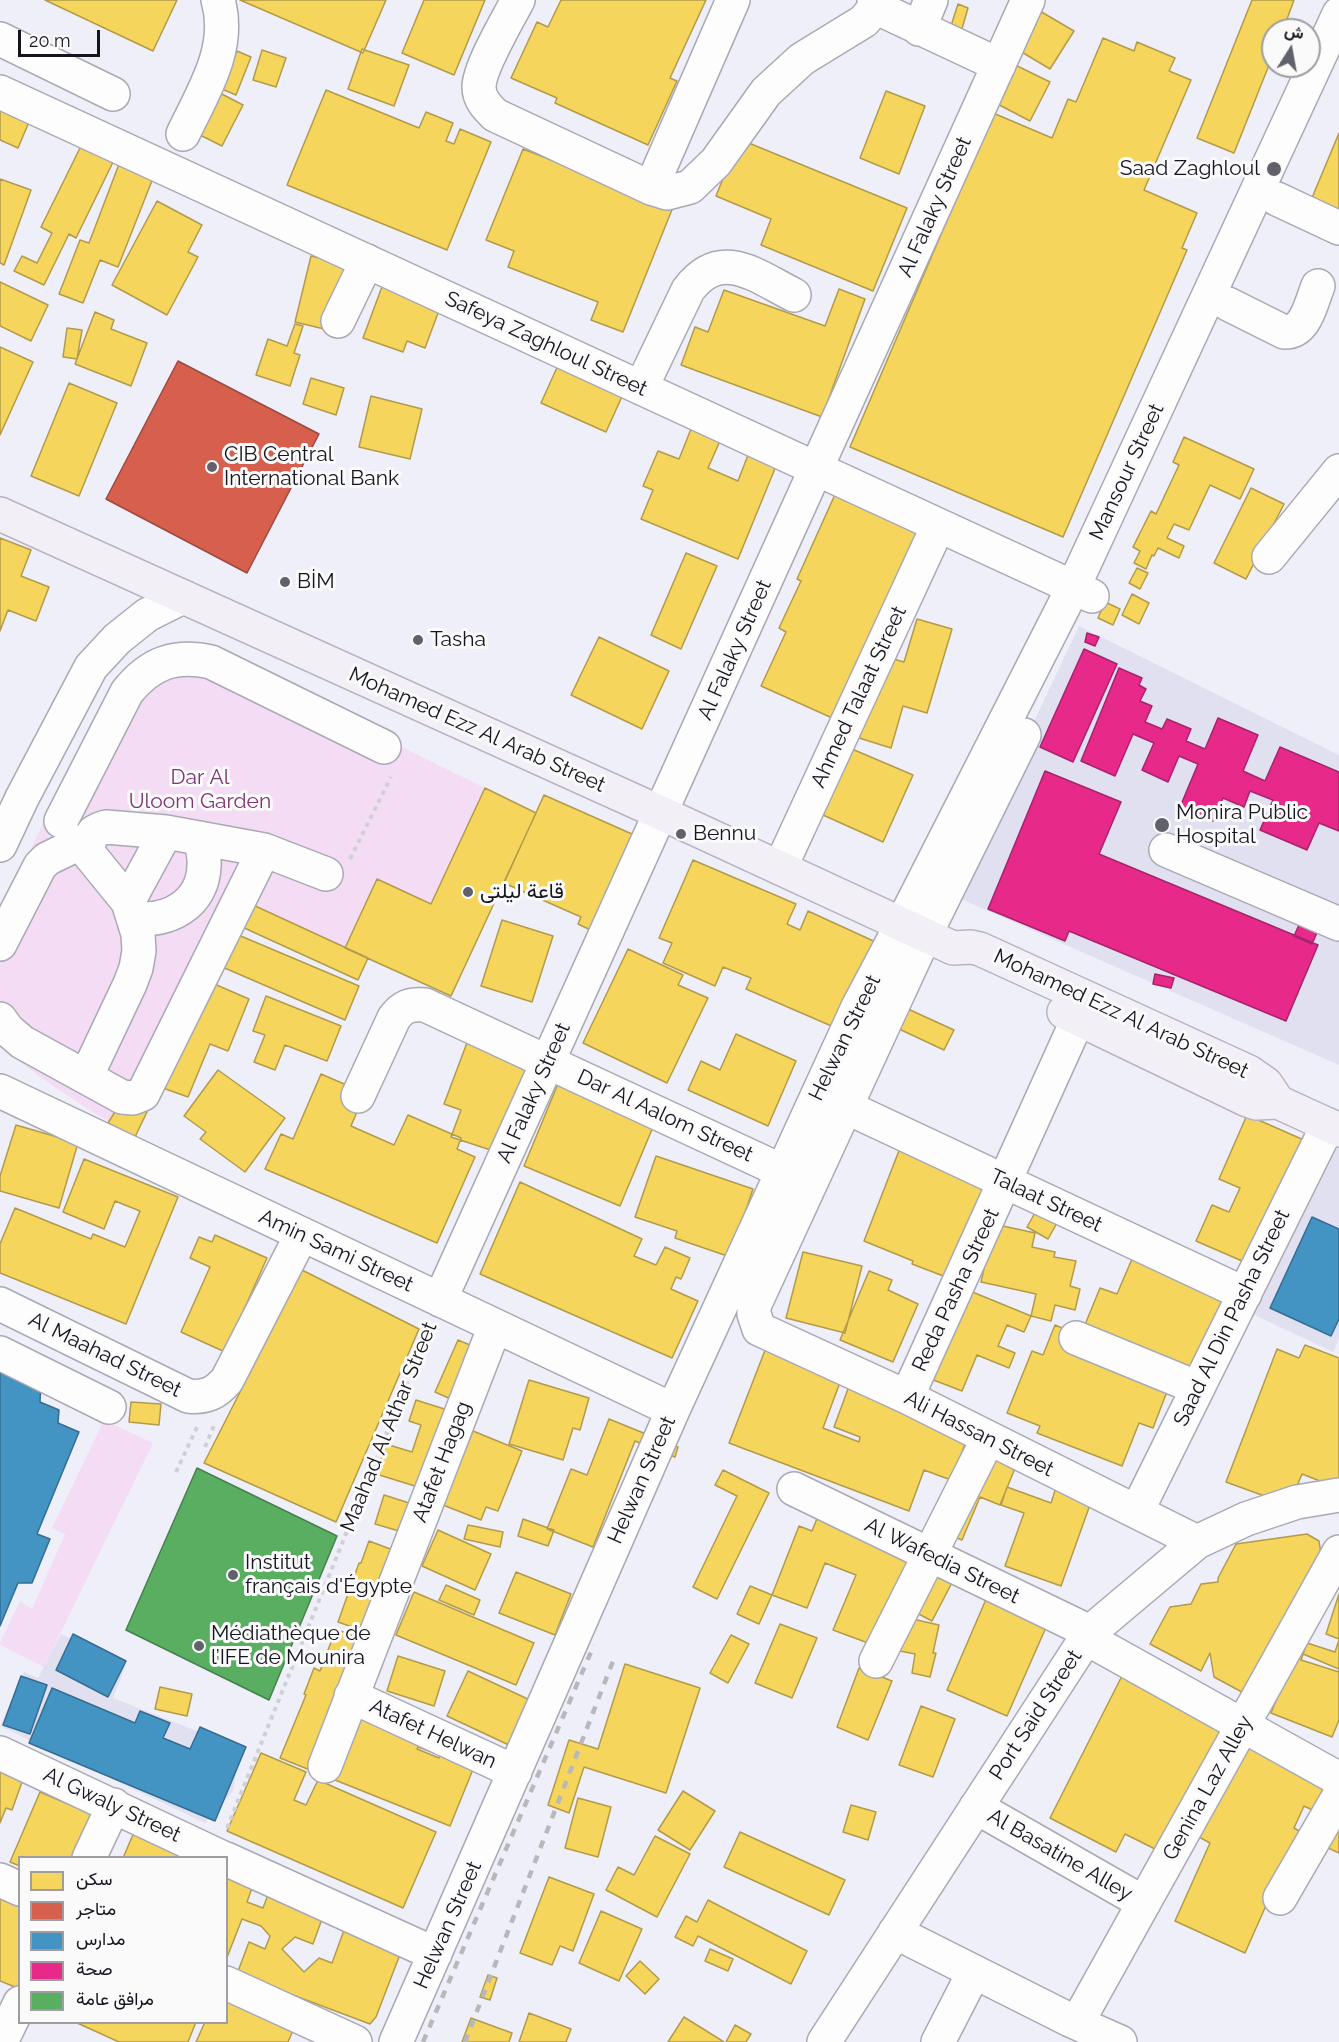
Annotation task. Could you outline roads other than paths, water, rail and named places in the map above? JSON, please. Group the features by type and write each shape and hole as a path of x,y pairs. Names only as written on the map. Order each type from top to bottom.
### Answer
{"main road":[{"name":"Mohamed Ezz Al Arab Street","path":"0,514 927,936 980,949 1249,1072 1266,1084 1278,1102 1333,1127"},
{"name":"Mohamed Ezz Al Arab Street","path":"927,936 970,968 1245,1099 1266,1104 1278,1102"}],"street":[{"path":"183,134 219,58 223,29 218,0"},
{"path":"518,0 483,70 479,87 483,103 495,115 651,188 667,193 690,187 716,162 766,92 802,58 864,21 875,3 925,14 999,65"},
{"path":"651,188 733,0"},
{"name":"Al Falaky Street","path":"440,1300 1028,0"},
{"name":"Mansour Street","path":"927,936 1083,592 1339,14"},
{"path":"0,39 113,94"},
{"name":"Mansour Street","path":"1083,592 1228,304 1339,66"},
{"name":"Safeya Zaghloul Street","path":"0,92 1083,592"},
{"path":"1277,199 1339,228"},
{"path":"338,321 367,261"},
{"path":"641,388 688,290 697,278 710,270 725,266 740,268 794,296"},
{"path":"1228,304 1284,332 1295,331 1302,324 1318,286"},
{"path":"1269,557 1339,471"},
{"name":"Ahmed Talaat Street","path":"780,868 938,526"},
{"path":"0,845 11,793 91,667 117,639 147,615 183,597"},
{"path":"61,821 127,692 149,670 179,659 196,658 212,662 389,758"},
{"path":"11,793 90,838"},
{"path":"200,838 204,867 197,893 188,904 176,912 149,920 131,910 92,859 88,849 94,832 106,827 166,832 200,838 264,850 326,874"},
{"path":"86,1077 136,968 138,943 131,910 166,832"},
{"path":"0,944 40,866 47,859 90,838"},
{"path":"0,1019 21,1042 122,1097 133,1098 143,1094 264,850"},
{"path":"1166,850 1339,924"},
{"path":"197,893 236,909"},
{"path":"846,1107 927,936"},
{"name":"Helwan Street","path":"396,2042 673,1410 858,1006 927,936"},
{"name":"Dar Al Aalom Street","path":"358,1096 394,1018 400,1010 411,1004 424,1005 782,1171"},
{"name":"Reda Pasha Street","path":"907,1397 1078,1019"},
{"name":"Amin Sami Street","path":"0,1091 673,1410"},
{"name":"Talaat Street","path":"846,1107 1245,1294"},
{"name":"Ali Hassan Street","path":"846,1107 754,1306 759,1329 907,1397 1197,1542"},
{"name":"Saad Al Din Pasha Street","path":"1137,1511 1245,1294 1333,1127"},
{"name":"Al Maahad Street","path":"0,1304 188,1396 200,1398 212,1395 228,1380 302,1234"},
{"name":"Atafet Hagag","path":"324,1766 495,1326"},
{"path":"1076,1338 1198,1388"},
{"path":"0,1353 109,1407"},
{"path":"876,1661 988,1439"},
{"name":"Al Wafedia Street","path":"794,1489 1088,1635 1243,1726 1339,1779"},
{"name":"Port Said Street","path":"824,2042 1088,1635 1197,1542 1246,1519 1297,1502 1339,1495"},
{"name":"Genina Laz Alley","path":"1068,2028 1144,1902 1339,1552"},
{"name":"Atafet Helwan","path":"351,1696 515,1772"},
{"name":"Al Gwaly Street","path":"0,1753 220,1856"},
{"path":"1280,1898 1339,1796"},
{"path":"89,1856 114,1805"},
{"name":"Al Basatine Alley","path":"976,1807 1144,1902"},
{"name":"Al Gwaly Street","path":"228,1860 435,1954"},
{"path":"0,1880 18,1887"},
{"path":"895,1932 974,1972 1068,2028 1120,2042"},
{"path":"938,2042 974,1972"},
{"path":"228,1984 355,2042"},
{"path":"1,2042 18,2007"}],"railway":[{"path":"423,2042 594,1645"},
{"path":"465,2042 615,1656"}],"place":[{"name":"Saad Zaghloul","path":"1274,169"},
{"name":"CIB Central International Bank","path":"212,467"},
{"name":"BİM","path":"285,582"},
{"name":"Tasha","path":"418,640"},
{"name":"Monira Public Hospital","path":"1162,825"},
{"name":"Bennu","path":"681,834"},
{"name":"قاعة ليلتى","path":"468,892"},
{"name":"Institut français d'Égypte","path":"233,1575"},
{"name":"Médiathèque de l’IFE de Mounira","path":"199,1646"}],"park label":[{"name":"Dar Al Uloom Garden","path":"200,790"}]}
